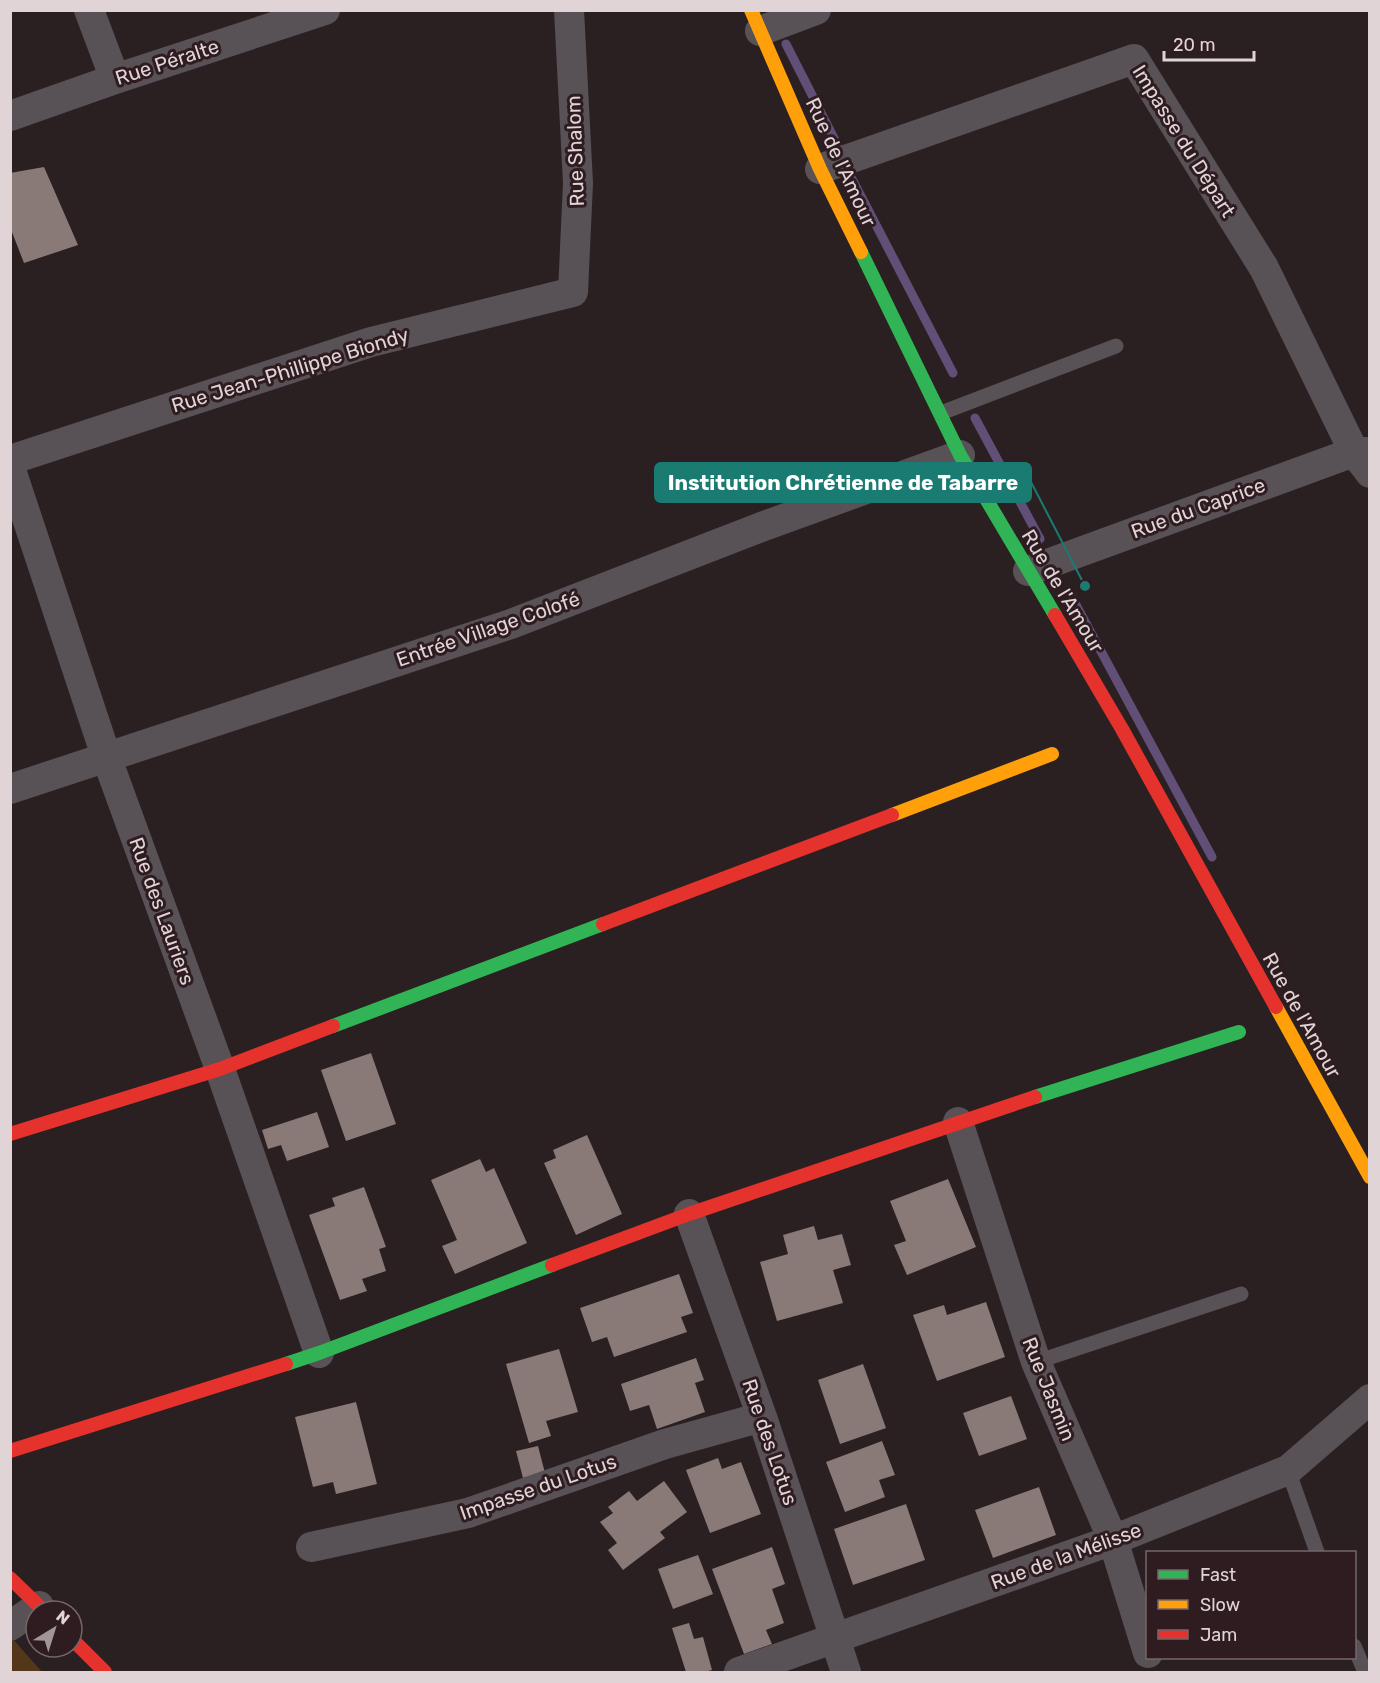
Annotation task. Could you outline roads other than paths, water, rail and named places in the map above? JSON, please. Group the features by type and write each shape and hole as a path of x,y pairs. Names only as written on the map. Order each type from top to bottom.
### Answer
{"street":[{"path":"89,10 115,79"},
{"name":"Rue Péralte","path":"10,116 325,10"},
{"name":"Rue Shalom","path":"569,10 578,183 573,292"},
{"path":"756,21 816,10"},
{"name":"Rue de l'Amour","path":"756,21 820,169 960,455 1122,729 1370,1178"},
{"name":"Impasse du Départ","path":"820,169 1134,58 1264,268 1364,459"},
{"name":"Rue Jean-Phillippe Biondy","path":"10,460 371,342 573,292"},
{"name":"Entrée Village Colofé","path":"10,789 511,624 764,526 960,455"},
{"name":"Rue du Caprice","path":"1028,571 1364,459"},
{"name":"Rue des Lauriers","path":"10,467 106,756 220,1069 319,1353"},
{"path":"10,1134 220,1069 1052,754"},
{"path":"10,1451 319,1353 689,1214 958,1122 1239,1032"},
{"name":"Rue Jasmin","path":"958,1122 1035,1362 1113,1540 1146,1647"},
{"name":"Rue des Lotus","path":"689,1214 762,1417 846,1672"},
{"name":"Rue de la Mélisse","path":"740,1672 1113,1540 1287,1470 1370,1399"},
{"name":"Impasse du Lotus","path":"312,1547 468,1513 664,1444 762,1417"},
{"path":"10,1578 32,1599"},
{"path":"10,1626 24,1618"},
{"path":"84,1651 105,1672"}],"lane":[{"path":"941,413 1116,346"},
{"path":"1035,1362 1241,1294"},
{"path":"1287,1470 1317,1551"},
{"path":"1356,1651 1365,1672"}],"waterway":[{"path":"786,44 839,148"},
{"path":"850,175 953,373"},
{"path":"975,418 1040,539"},
{"path":"1069,592 1212,857"}],"place":[{"name":"Institution Chrétienne de Tabarre","path":"1085,586"}]}
